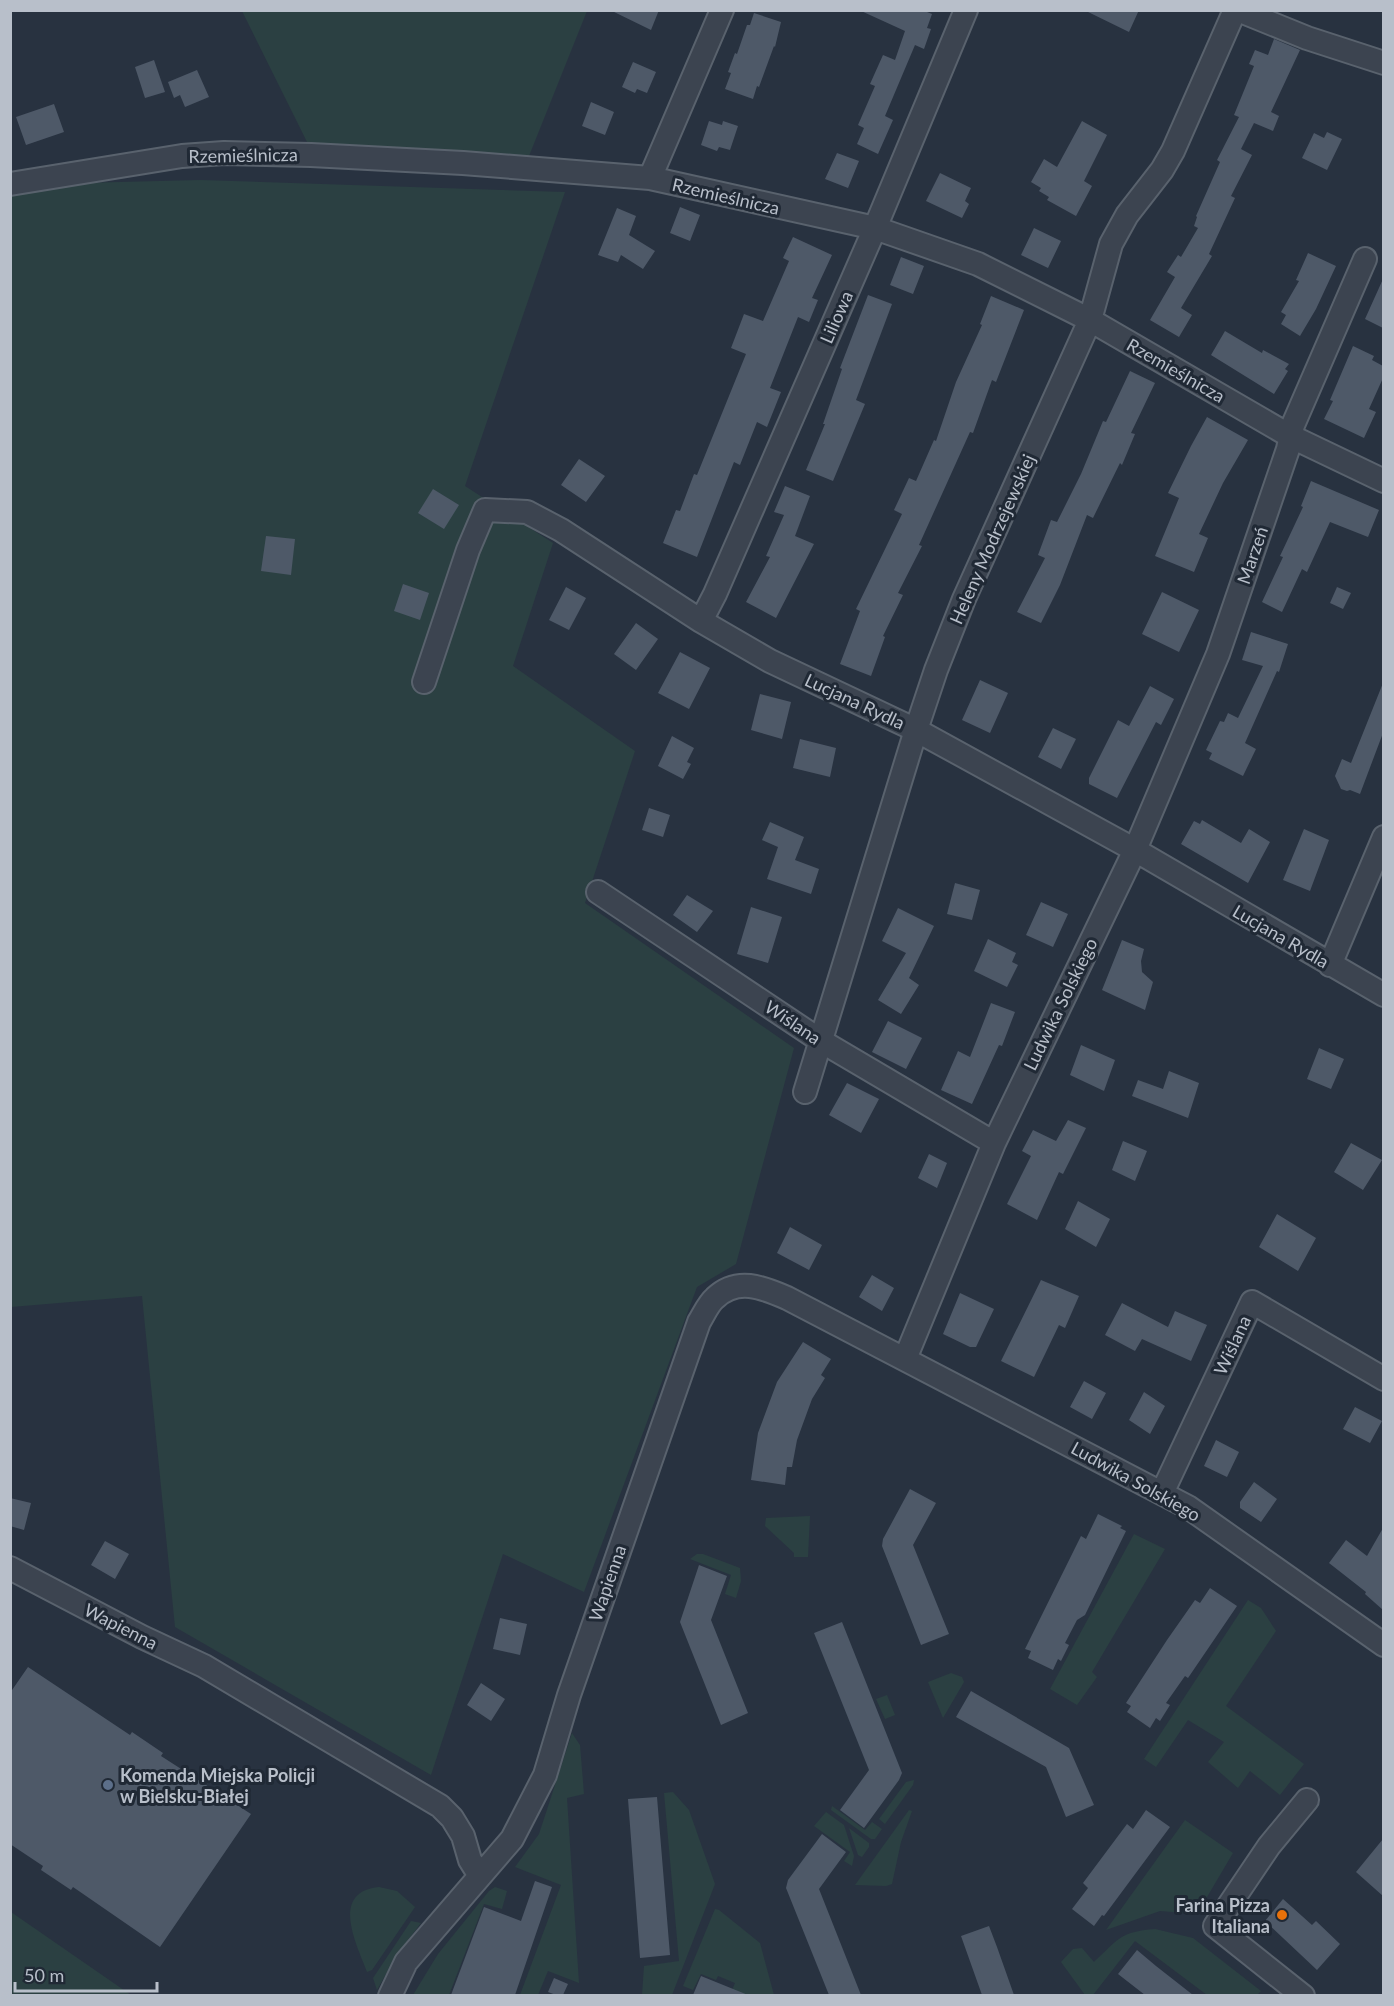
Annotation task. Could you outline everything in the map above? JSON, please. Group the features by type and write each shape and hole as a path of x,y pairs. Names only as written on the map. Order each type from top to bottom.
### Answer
{"street":[{"path":"650,178 722,10"},
{"name":"Liliowa","path":"701,621 715,594 875,228 966,10"},
{"path":"1236,10 1307,38 1383,63"},
{"name":"Heleny Modrzejewskiej","path":"805,1092 916,730 936,670 964,599 1090,320 1112,244 1127,215 1162,170 1173,151 1236,10"},
{"name":"Rzemieślnicza","path":"10,184 182,156 224,153 276,153 451,163 650,178 875,228 978,264 1090,320 1290,436 1383,481"},
{"name":"Marzeń","path":"1135,850 1221,645 1288,449 1293,425 1365,259"},
{"name":"Lucjana Rydla","path":"424,682 468,550 484,510 527,512 561,530 701,621 770,662 916,730 1135,850 1383,994"},
{"path":"1330,965 1383,837"},
{"name":"Ludwika Solskiego","path":"905,1359 993,1143 1135,850"},
{"name":"Wiślana","path":"598,892 821,1041 993,1143"},
{"name":"Ludwika Solskiego","path":"728,1288 745,1284 762,1287 787,1298 1188,1507 1383,1645"},
{"name":"Wapienna","path":"390,1995 406,1962 512,1839 545,1775 569,1695 699,1322 714,1298 728,1288"},
{"name":"Wiślana","path":"1162,1493 1252,1302 1383,1379"},
{"name":"Wapienna","path":"10,1568 142,1637 204,1666 440,1806 452,1818 463,1836 470,1860 480,1876"},
{"path":"1303,1995 1215,1926 1269,1846 1307,1800"}],"green space":[{"path":"242,11 587,11 527,161 310,148"},
{"path":"200,180 565,192 465,486 553,543 513,666 635,751 585,903 794,1048 736,1264 697,1287 584,1592 503,1554 431,1775 175,1627 142,1296 11,1307 10,192 80,183"},
{"path":"810,1516 808,1557 794,1557 794,1553 765,1526 766,1518"},
{"path":"1134,1534 1165,1549 1092,1672 1097,1677 1077,1705 1050,1689"},
{"path":"697,1554 703,1554 740,1568 741,1581 736,1598 725,1594 731,1575 690,1559"},
{"path":"1248,1600 1261,1608 1276,1631 1226,1706 1304,1764 1280,1795 1250,1771 1238,1788 1208,1762 1224,1742 1188,1720 1156,1767 1144,1759"},
{"path":"951,1673 962,1677 964,1682 943,1718 928,1682"},
{"path":"887,1695 895,1715 885,1719 876,1699"},
{"path":"572,1733 580,1745 584,1794 567,1798 579,1983 548,1971 538,1995 520,1995 561,1885 515,1867 539,1834"},
{"path":"914,1780 913,1785 885,1824 879,1819 906,1782"},
{"path":"673,1792 689,1810 715,1884 672,1995 642,1995 644,1966 679,1961 664,1793"},
{"path":"832,1806 865,1830 872,1822 882,1829 875,1839 871,1839 831,1810"},
{"path":"909,1810 912,1811 901,1842 892,1884 886,1886 855,1885"},
{"path":"826,1812 844,1825 854,1856 852,1866 844,1861 850,1852 814,1826"},
{"path":"1185,1820 1233,1853 1197,1914 1160,1911 1106,1930"},
{"path":"849,1828 869,1843 862,1857 858,1855"},
{"path":"379,1887 397,1891 415,1907 372,1970 367,1972 353,1935 350,1921 351,1909 355,1899 364,1891"},
{"path":"495,1887 507,1891 502,1909 484,1904 449,1995 413,1995 438,1954 489,1891"},
{"path":"715,1909 760,1943 774,1995 730,1995 735,1983 718,1976 716,1980 701,1974 693,1990 683,1986"},
{"path":"11,1912 131,1995 11,1995"},
{"path":"411,1921 421,1923 396,1956 377,1990 373,1978"},
{"path":"1155,1929 1193,1938 1261,1991 1257,1995 1207,1995 1135,1941 1093,1995 1085,1995 1061,1962 1073,1949 1082,1948 1094,1962 1120,1938 1134,1932"}],"building":[{"path":"610,10 659,10 651,30"},
{"path":"859,10 922,10 932,14 927,28 931,29 924,49 915,45 885,116 893,120 878,154 857,144 864,128 858,125 875,86 870,84 883,55 895,60 905,31"},
{"path":"1084,10 1139,10 1129,32"},
{"path":"754,13 781,22 775,47 753,99 725,89 735,53 737,54 747,25 750,25"},
{"path":"1274,39 1300,50 1271,112 1279,116 1273,131 1254,123 1241,149 1252,155 1231,196 1235,198 1209,254 1212,256 1181,308 1192,315 1179,337 1150,320 1175,277 1167,272 1178,255 1181,257 1198,228 1194,226 1196,216 1220,162 1217,160 1239,117 1234,115 1254,66 1249,64 1255,50 1268,55"},
{"path":"154,60 165,92 145,98 135,67"},
{"path":"633,62 656,72 647,93 637,89 635,93 622,87"},
{"path":"197,70 209,97 185,107 180,95 174,98 168,82"},
{"path":"591,102 614,112 605,135 582,126"},
{"path":"54,104 64,132 26,145 16,117"},
{"path":"709,121 722,125 723,121 738,126 730,150 719,147 717,151 701,145"},
{"path":"1082,121 1107,135 1084,181 1092,186 1076,216 1047,200 1049,197 1039,191 1041,188 1031,182 1044,159 1057,167"},
{"path":"1327,132 1342,139 1327,170 1302,158 1314,133 1324,138"},
{"path":"837,153 859,161 848,188 825,179"},
{"path":"940,173 971,188 965,201 969,204 962,218 926,201"},
{"path":"680,207 700,215 690,241 670,233"},
{"path":"617,208 636,216 629,235 655,251 643,269 621,255 618,262 598,255"},
{"path":"1034,228 1061,241 1048,268 1021,255"},
{"path":"793,237 832,255 812,298 818,300 809,322 798,317 770,388 781,392 767,427 757,422 740,465 734,462 697,557 663,543 676,510 680,511 694,474 697,475 746,354 731,348 744,314 763,321 789,261 783,258"},
{"path":"1308,253 1336,266 1316,309 1300,336 1281,324 1286,315 1281,312 1299,281 1296,280"},
{"path":"901,257 924,266 913,294 890,285"},
{"path":"1383,279 1383,328 1365,319"},
{"path":"868,295 892,304 856,400 865,404 833,481 806,470 825,424 823,424 842,369 840,368"},
{"path":"991,296 1024,310 996,382 992,380 973,433 970,432 919,545 922,546 898,593 903,595 883,636 885,637 871,676 840,664 860,611 856,609 902,514 894,510 909,478 916,481 934,440 936,441 956,382 982,325 980,324"},
{"path":"1225,331 1262,353 1263,350 1289,364 1285,369 1288,371 1274,394 1211,355"},
{"path":"1353,346 1374,356 1372,360 1383,366 1383,378 1369,409 1376,412 1364,438 1324,419"},
{"path":"1130,371 1155,383 1131,433 1135,434 1122,465 1120,463 1093,518 1087,515 1060,585 1041,623 1017,612 1045,558 1038,555 1051,520 1057,522 1081,474 1103,421 1106,422"},
{"path":"1207,417 1248,440 1223,483 1199,534 1208,538 1194,572 1155,556 1179,498 1168,493"},
{"path":"579,459 605,476 586,502 561,485"},
{"path":"1311,481 1379,510 1368,537 1330,522 1307,572 1302,569 1282,612 1262,602 1283,557 1280,556 1303,507 1301,506"},
{"path":"785,486 810,496 795,536 814,544 776,618 746,602 770,557 766,556 784,515 774,512"},
{"path":"433,489 459,505 444,529 418,513"},
{"path":"266,536 295,539 291,575 261,571"},
{"path":"403,584 429,593 420,620 394,611"},
{"path":"566,587 586,598 569,630 549,620"},
{"path":"1337,587 1351,593 1343,609 1330,603"},
{"path":"1162,592 1199,610 1179,652 1142,634"},
{"path":"636,623 658,639 636,670 614,654"},
{"path":"1251,632 1288,644 1279,672 1277,671 1245,743 1256,749 1243,776 1209,759 1212,753 1206,750 1220,721 1224,722 1228,713 1238,718 1263,666 1242,660"},
{"path":"680,652 710,668 689,709 658,693"},
{"path":"980,680 1008,693 990,733 962,720"},
{"path":"1383,683 1383,733 1360,794 1341,789 1335,776 1342,759 1351,763"},
{"path":"1150,686 1174,699 1161,725 1156,722 1117,798 1089,784 1089,778 1118,720 1129,726"},
{"path":"760,694 791,702 782,739 751,730"},
{"path":"1053,728 1076,739 1061,769 1038,757"},
{"path":"672,736 694,748 687,762 691,764 683,779 658,766"},
{"path":"800,739 836,748 830,777 793,768"},
{"path":"649,808 670,815 663,837 642,830"},
{"path":"1202,820 1241,843 1249,829 1270,842 1248,883 1181,844 1194,821 1200,824"},
{"path":"770,822 804,837 795,860 819,869 811,894 767,879 778,847 762,840"},
{"path":"1304,829 1329,840 1310,891 1283,880"},
{"path":"955,883 980,890 972,920 947,914"},
{"path":"687,895 713,911 697,932 673,915"},
{"path":"1041,902 1068,914 1053,947 1026,935"},
{"path":"751,907 782,917 768,963 737,954"},
{"path":"898,908 934,926 909,978 919,985 901,1014 878,1000 906,953 882,941"},
{"path":"988,939 1016,953 1012,962 1018,965 1007,987 974,971"},
{"path":"1122,940 1144,949 1141,961 1142,972 1153,982 1145,1010 1102,990"},
{"path":"991,1003 1015,1012 1002,1046 999,1045 972,1104 941,1090 958,1051 970,1057"},
{"path":"888,1021 922,1038 906,1069 872,1052"},
{"path":"1081,1045 1115,1060 1104,1091 1070,1075"},
{"path":"1319,1048 1344,1059 1331,1089 1307,1079"},
{"path":"1169,1071 1199,1083 1188,1118 1132,1096 1138,1080 1163,1089"},
{"path":"847,1083 879,1099 861,1133 829,1115"},
{"path":"1068,1120 1086,1128 1063,1174 1059,1172 1037,1220 1007,1204 1031,1156 1022,1151 1033,1130 1056,1141"},
{"path":"1123,1141 1147,1151 1135,1181 1112,1170"},
{"path":"1351,1143 1382,1160 1363,1190 1334,1172"},
{"path":"929,1154 947,1163 937,1188 918,1178"},
{"path":"1078,1201 1110,1219 1096,1247 1065,1229"},
{"path":"1277,1214 1316,1238 1298,1271 1259,1247"},
{"path":"790,1227 822,1245 809,1270 777,1253"},
{"path":"872,1275 894,1288 882,1311 859,1297"},
{"path":"1041,1280 1079,1296 1065,1328 1059,1325 1034,1377 1001,1361"},
{"path":"960,1293 994,1309 976,1347 970,1347 943,1334"},
{"path":"1122,1303 1168,1327 1175,1311 1207,1325 1191,1361 1142,1339 1135,1351 1105,1335"},
{"path":"803,1342 831,1359 821,1375 825,1378 812,1399 797,1440 792,1467 787,1467 785,1485 751,1480 758,1433 777,1382"},
{"path":"1084,1381 1106,1393 1092,1419 1070,1407"},
{"path":"1144,1392 1165,1406 1150,1434 1129,1420"},
{"path":"1355,1407 1382,1421 1370,1443 1343,1429"},
{"path":"1216,1440 1239,1452 1227,1477 1204,1466"},
{"path":"1254,1482 1277,1499 1261,1522 1240,1508 1240,1502"},
{"path":"910,1489 936,1503 913,1545 949,1634 921,1645 882,1546 883,1539"},
{"path":"10,1498 31,1503 24,1530 10,1526"},
{"path":"1098,1514 1122,1526 1120,1528 1126,1531 1085,1615 1077,1620 1065,1643 1069,1645 1061,1661 1058,1659 1053,1670 1028,1658 1031,1651 1025,1649 1081,1536 1086,1539"},
{"path":"1383,1528 1383,1610 1365,1594 1366,1592 1329,1563 1346,1540 1367,1556"},
{"path":"105,1541 129,1554 115,1579 91,1565"},
{"path":"699,1565 727,1576 711,1620 748,1713 721,1725 680,1622"},
{"path":"1210,1588 1237,1606 1188,1678 1185,1676 1166,1703 1170,1705 1160,1721 1156,1718 1150,1728 1127,1712 1131,1706 1126,1703 1195,1600 1200,1603"},
{"path":"500,1618 527,1624 520,1655 493,1649"},
{"path":"842,1622 902,1773 864,1828 840,1810 869,1770 814,1633"},
{"name":"Komenda Miejska Policji w Bielsku-Białej","path":"28,1667 130,1735 132,1732 163,1753 161,1756 251,1814 160,1947 73,1887 71,1890 41,1870 43,1866 10,1844 10,1693"},
{"path":"481,1683 505,1699 491,1721 467,1705"},
{"path":"971,1691 1069,1748 1094,1805 1066,1817 1046,1767 956,1717"},
{"path":"657,1797 670,1955 640,1958 628,1799"},
{"path":"1146,1810 1170,1827 1104,1916 1102,1915 1094,1926 1072,1909 1088,1888 1083,1883 1127,1824 1133,1829"},
{"path":"822,1834 846,1852 819,1889 861,1995 829,1995 786,1888 788,1880"},
{"path":"1383,1839 1383,1896 1356,1872"},
{"path":"535,1881 552,1887 515,1995 451,1995 484,1907 521,1921"},
{"path":"1283,1899 1312,1925 1316,1921 1340,1944 1317,1970 1265,1921"},
{"path":"989,1926 1014,1995 982,1995 961,1936"},
{"path":"1137,1950 1193,1995 1145,1995 1118,1974"},
{"path":"701,1976 748,1995 693,1995"},
{"path":"554,1978 568,1984 563,1995 548,1992"}],"place":[{"name":"Komenda Miejska Policji w Bielsku-Białej","path":"108,1785"},
{"name":"Farina Pizza Italiana","path":"1282,1915"}]}
